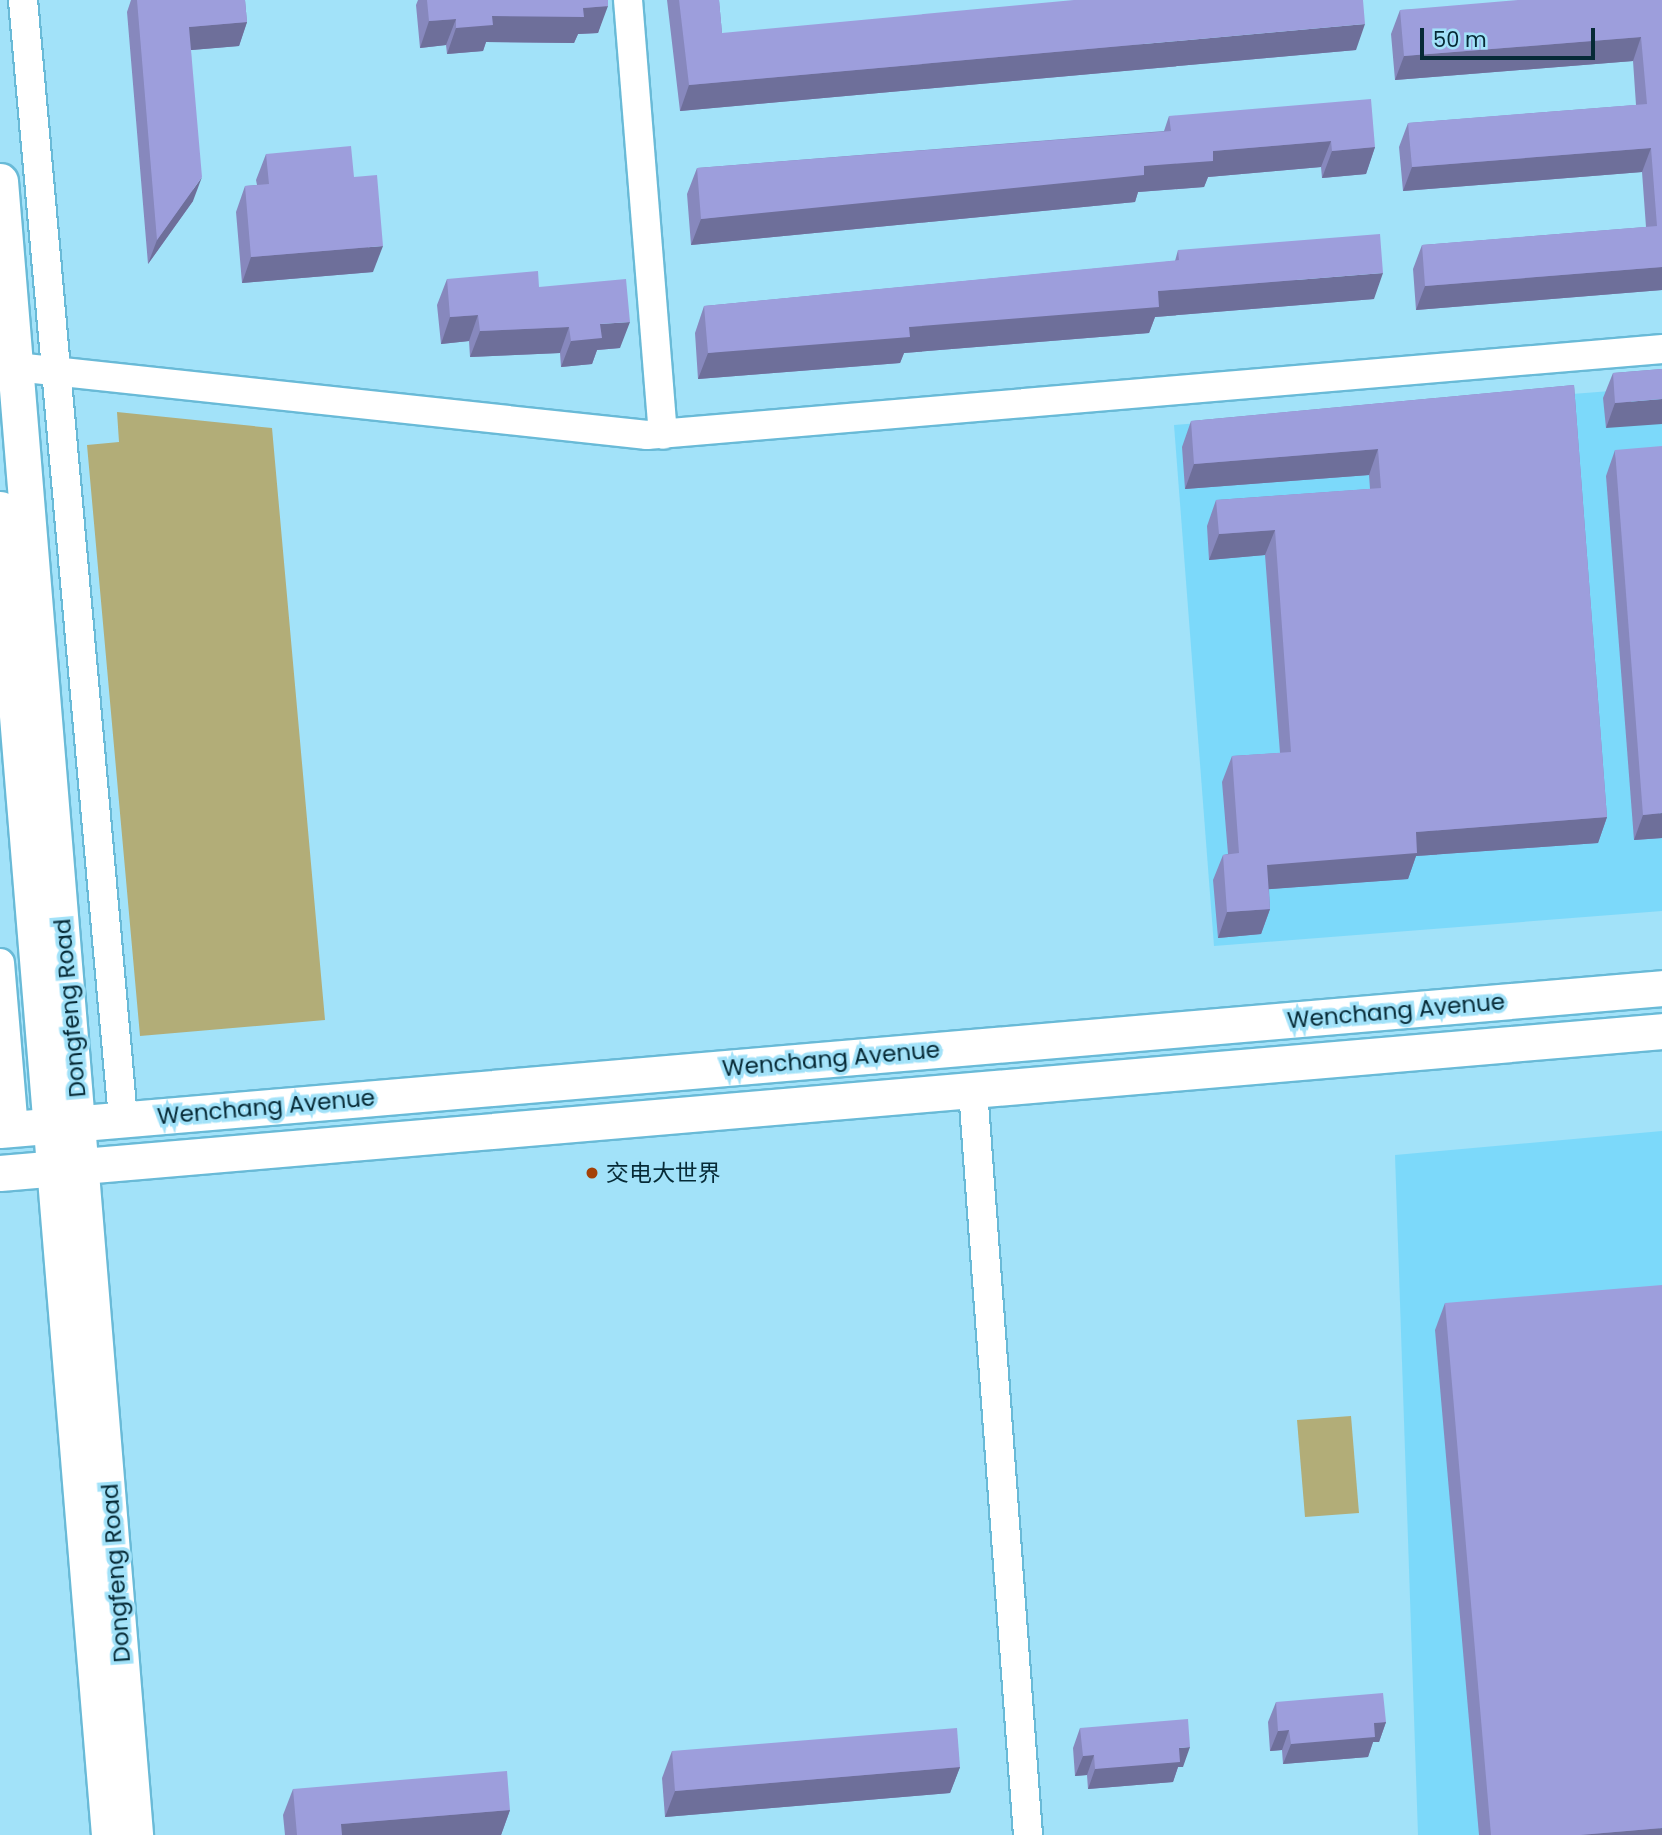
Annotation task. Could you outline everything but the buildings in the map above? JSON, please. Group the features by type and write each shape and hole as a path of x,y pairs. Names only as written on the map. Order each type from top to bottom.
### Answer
{"main road":[{"name":"Dongfeng Road","path":"0,181 16,367 69,1167 109,1835"},
{"name":"Dongfeng Road","path":"0,509 66,1124"},
{"name":"Wenchang Avenue","path":"7,1129 1662,988"},
{"name":"Wenchang Avenue","path":"0,1173 1662,1031"},
{"name":"Dongfeng Road","path":"69,1167 135,1835"}],"street":[{"path":"23,0 52,371 123,1119"},
{"path":"628,0 663,435"},
{"path":"16,367 663,435 1662,349"},
{"path":"0,963 7,1129"},
{"path":"973,1090 1028,1835"}],"shaded area":[{"path":"1662,387 1662,911 1214,946 1174,425"},
{"path":"117,412 272,428 325,1020 140,1036 87,445 119,442"},
{"path":"1662,1131 1662,1835 1418,1835 1395,1155"},
{"path":"1351,1416 1359,1513 1305,1517 1297,1420"}],"place":[{"name":"交电大世界","path":"592,1173"}]}
